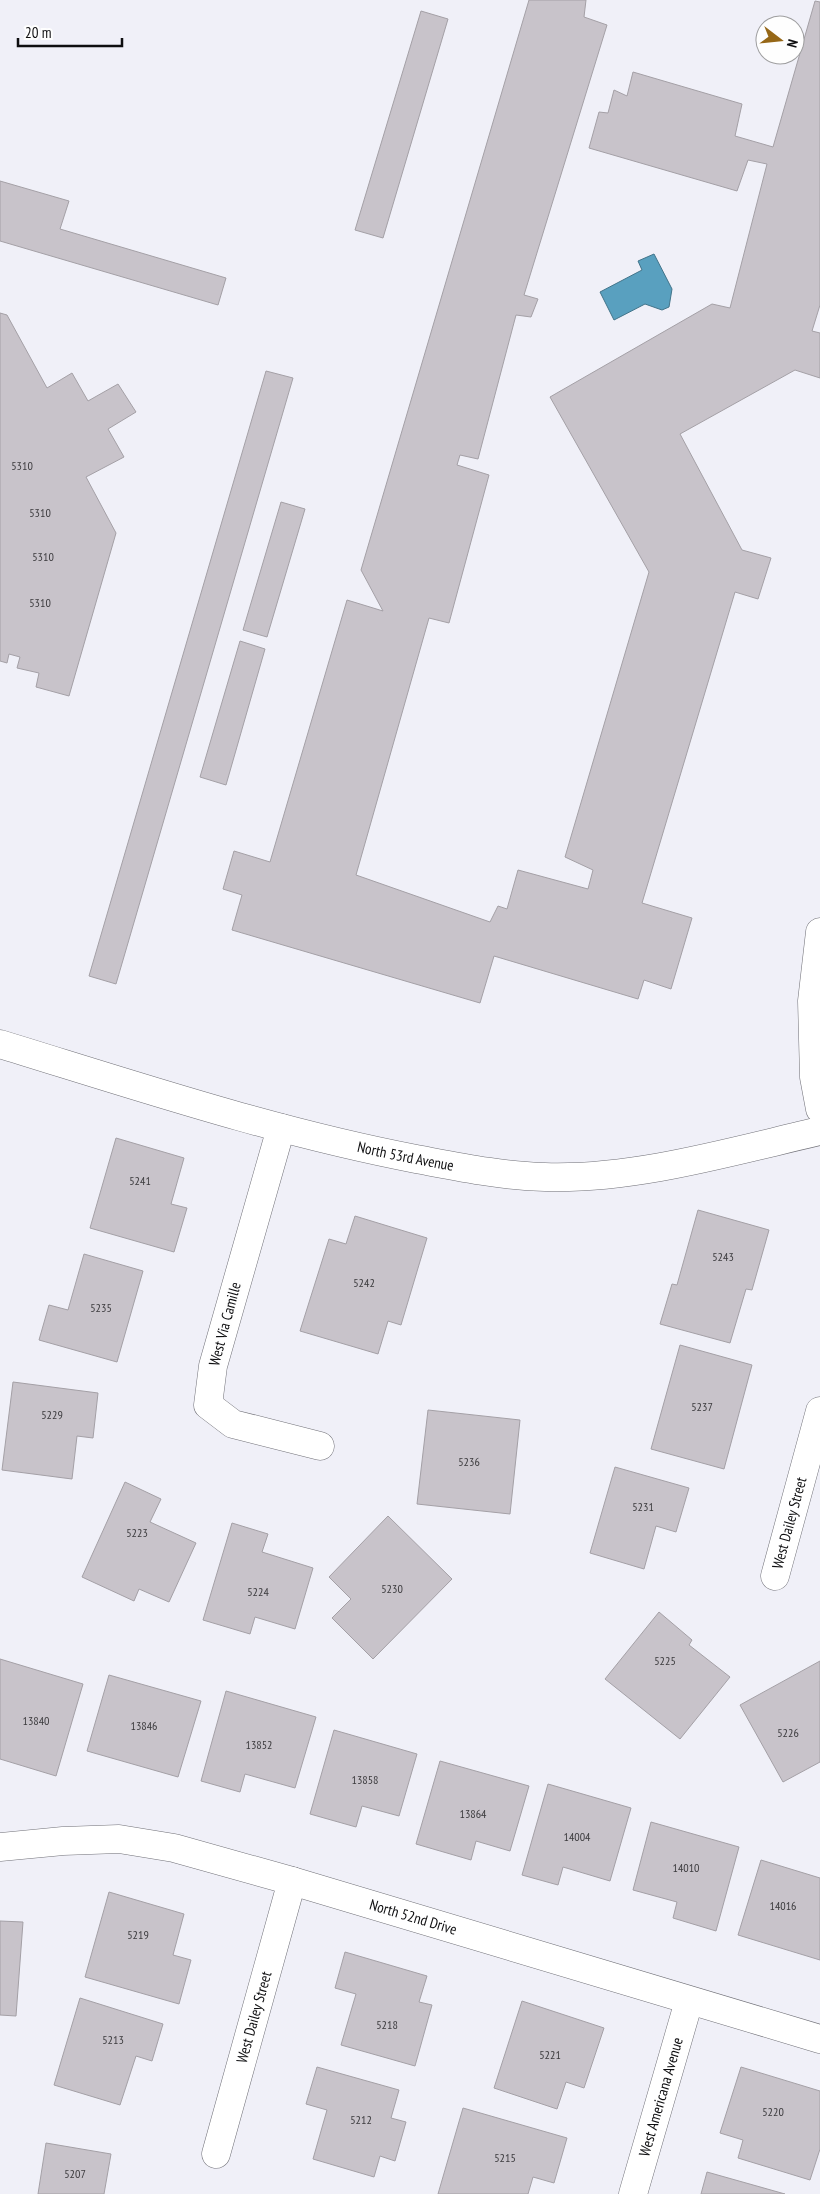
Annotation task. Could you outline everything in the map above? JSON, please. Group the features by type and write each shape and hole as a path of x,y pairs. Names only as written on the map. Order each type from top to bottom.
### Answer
{"street":[{"path":"820,932 812,1001 814,1076 820,1109"},
{"name":"North 53rd Avenue","path":"0,1044 280,1128 384,1152 491,1173 546,1177 608,1175 704,1158 820,1131"},
{"name":"West Via Camille","path":"280,1128 213,1366 208,1405 233,1424 320,1446"},
{"name":"West Dailey Street","path":"776,1576 820,1411"},
{"name":"North 52nd Drive","path":"0,1847 63,1841 119,1839 174,1848 292,1881 820,2039"},
{"name":"West Dailey Street","path":"216,2154 292,1881"},
{"name":"West Americana Avenue","path":"633,2194 689,2001"}],"water":[{"path":"654,254 672,289 669,307 662,310 645,304 614,320 600,292 642,270 638,261"}],"building":[{"path":"529,0 586,0 584,17 607,25 524,295 538,299 531,317 516,315 478,459 460,455 457,465 489,475 449,623 429,618 356,875 490,922 498,906 507,909 518,870 588,889 593,870 565,857 649,572 550,397 712,304 730,308 767,164 748,160 737,191 589,148 599,112 608,113 614,90 627,96 633,72 742,104 735,136 773,147 797,65 805,65 805,36 815,1 820,2 820,305 812,331 820,333 820,378 795,370 680,434 742,550 771,558 758,599 735,592 642,903 692,918 671,989 644,980 638,999 494,956 480,1003 232,930 242,895 223,889 234,851 270,862 347,600 383,611 361,570"},
{"path":"421,11 448,19 383,238 355,230"},
{"path":"0,181 69,201 60,229 226,278 218,305 0,241"},
{"path":"0,313 7,315 47,388 72,373 88,401 118,384 136,412 108,429 124,457 86,477 116,533 69,696 36,687 39,673 17,668 20,657 9,654 7,663 0,661"},
{"path":"266,371 293,378 116,984 89,976"},
{"path":"281,502 305,509 267,637 243,630"},
{"path":"240,641 265,649 226,785 200,777"},
{"path":"116,1138 184,1158 171,1204 187,1208 174,1252 90,1228"},
{"path":"698,1210 769,1230 752,1290 746,1289 730,1343 660,1324 672,1284 677,1285"},
{"path":"355,1216 427,1238 401,1325 388,1321 378,1354 300,1331 329,1239 346,1244"},
{"path":"84,1254 143,1271 117,1362 39,1340 49,1305 68,1310"},
{"path":"680,1345 752,1365 724,1469 651,1449"},
{"path":"13,1382 98,1393 93,1438 77,1436 72,1479 2,1470"},
{"path":"428,1410 520,1420 510,1514 417,1504"},
{"path":"615,1467 689,1488 676,1532 656,1526 644,1569 590,1553"},
{"path":"125,1482 161,1499 150,1522 196,1543 169,1602 139,1589 134,1601 82,1577"},
{"path":"388,1516 452,1579 373,1659 332,1618 351,1599 329,1577"},
{"path":"232,1523 268,1534 262,1552 313,1568 295,1629 255,1617 250,1634 203,1620"},
{"path":"659,1612 692,1640 689,1645 730,1677 680,1739 605,1679"},
{"path":"0,1659 83,1684 56,1776 0,1759"},
{"path":"820,1661 820,1762 783,1782 740,1705"},
{"path":"109,1675 201,1701 178,1777 87,1751"},
{"path":"226,1691 316,1717 295,1788 245,1774 240,1792 201,1781"},
{"path":"334,1730 417,1754 399,1816 362,1806 356,1827 310,1814"},
{"path":"440,1761 529,1786 510,1851 476,1841 471,1860 416,1844"},
{"path":"548,1784 631,1808 610,1881 563,1867 558,1885 522,1875"},
{"path":"651,1822 739,1847 716,1931 673,1918 677,1902 633,1890"},
{"path":"761,1860 820,1878 820,1960 738,1935"},
{"path":"109,1892 184,1914 173,1955 191,1960 179,2004 85,1977"},
{"path":"0,1921 23,1922 16,2016 0,2015"},
{"path":"345,1952 427,1976 419,2002 432,2005 415,2066 341,2045 356,1994 335,1988"},
{"path":"80,1998 163,2024 152,2061 136,2056 120,2105 54,2085"},
{"path":"522,2001 604,2028 584,2088 566,2082 557,2109 494,2088"},
{"path":"317,2067 399,2090 391,2118 406,2122 395,2161 380,2156 374,2177 313,2159 327,2110 306,2104"},
{"path":"741,2067 820,2091 820,2149 810,2180 738,2158 743,2140 720,2133"},
{"path":"463,2108 567,2138 554,2183 533,2177 528,2194 438,2194"},
{"path":"46,2143 111,2154 104,2194 38,2194"},
{"path":"707,2172 785,2194 701,2194"}]}
